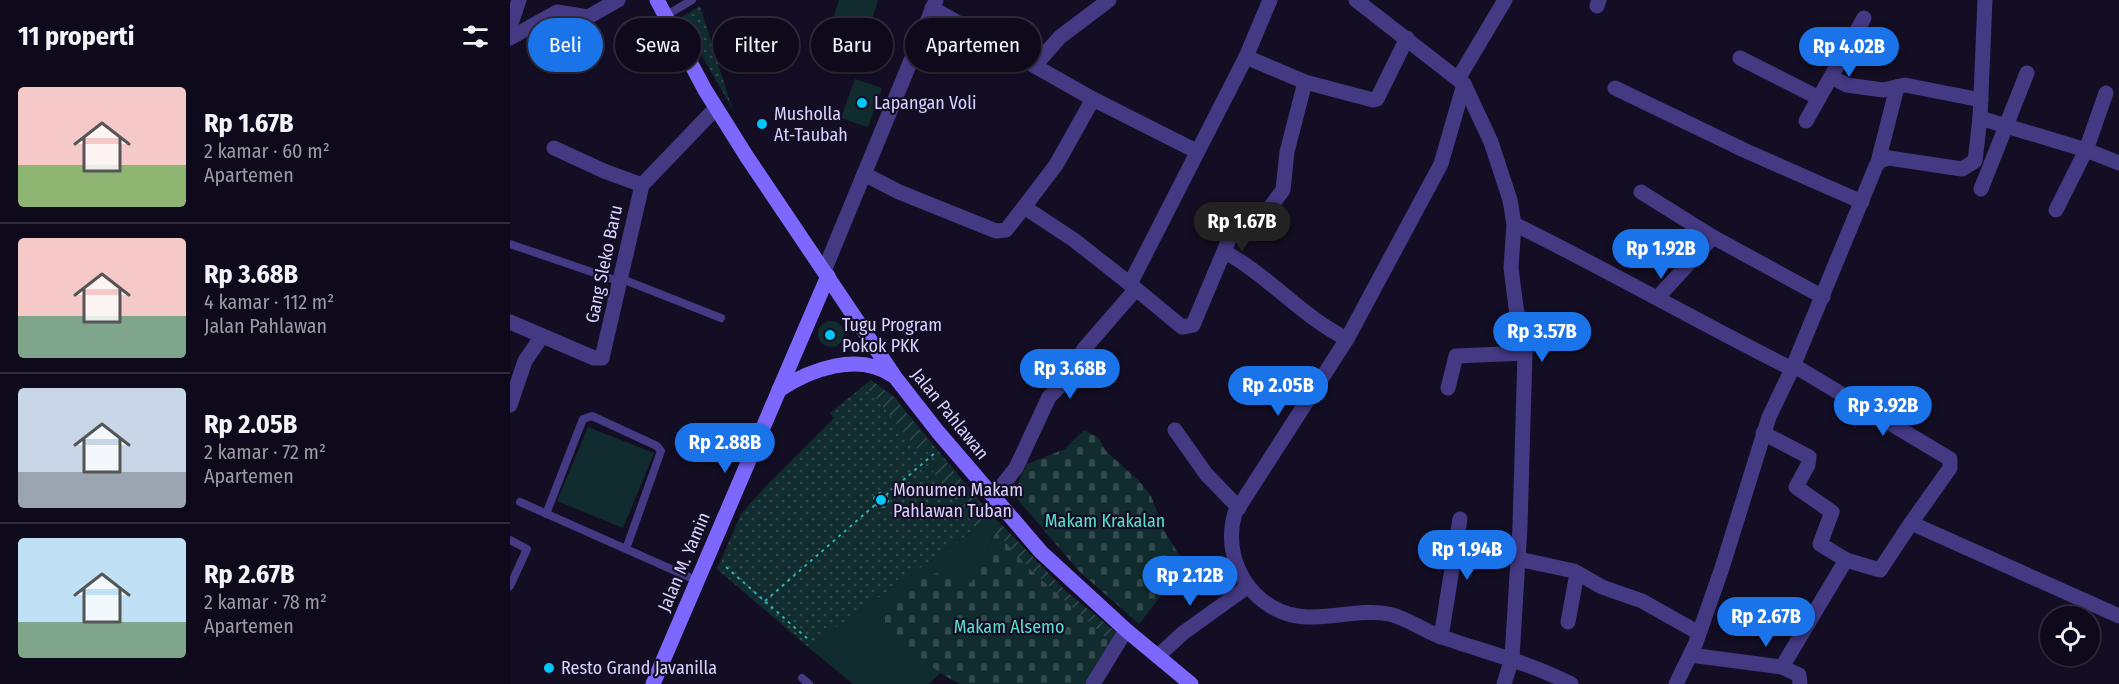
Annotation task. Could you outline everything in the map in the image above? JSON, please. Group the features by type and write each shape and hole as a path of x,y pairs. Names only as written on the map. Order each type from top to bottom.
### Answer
{"main road":[{"name":"Jalan Pahlawan","path":"657,0 716,108 895,376 946,443 1041,552 1126,630 1191,684"},
{"name":"Jalan M. Yamin","path":"653,684 826,274"},
{"path":"779,390 809,374 849,364 877,367 895,376"}],"street":[{"path":"510,27 519,0"},
{"path":"510,38 557,12 588,17 618,0"},
{"path":"1041,58 1060,37 1109,0"},
{"path":"993,497 1016,468 1048,397 1060,386 1084,350 1133,286 1196,151 1246,57 1270,0"},
{"path":"1356,0 1461,82 1501,170 1514,224 1511,268 1525,353 1512,658 1504,684"},
{"path":"1505,0 1481,37 1461,82 1441,164 1347,339 1239,508 1233,521 1234,564 1247,587 1261,598 1295,616 1387,614 1441,637 1512,658 1571,684"},
{"path":"1878,162 1890,158 1952,168 1967,167 1976,156 1980,118 1985,0"},
{"path":"826,274 864,174 934,4 958,18"},
{"path":"1806,121 1864,18"},
{"path":"1246,57 1305,82 1360,99 1375,100 1407,38"},
{"path":"1740,58 1819,98"},
{"path":"1041,67 1093,99 1196,151"},
{"path":"1981,189 2027,74"},
{"path":"1831,76 1847,85 1882,90 1897,87 1920,87 1981,100"},
{"path":"1024,207 1074,240 1182,327 1190,327 1195,322 1230,237 1238,230 1262,218 1283,190 1287,152 1305,82"},
{"path":"1677,684 1699,633 1722,568 1763,433 1793,367 1878,162 1897,87"},
{"path":"1615,88 1746,151 1862,202"},
{"path":"2056,210 2086,150 2106,93"},
{"path":"864,174 899,192 996,231 1006,230 1047,178 1093,99"},
{"path":"554,148 604,171 642,185 716,108"},
{"path":"1980,118 2086,150 2119,163"},
{"name":"Gang Sleko Baru","path":"510,322 601,358 642,185"},
{"path":"1641,192 1713,237 1822,297"},
{"path":"1514,224 1658,297 1711,328 1793,367 1950,459 1950,468 1880,570 1846,560 1821,544 1832,511 1796,487 1808,465 1809,457 1763,433"},
{"path":"1658,297 1713,237"},
{"path":"1224,252 1253,269 1320,324 1347,339"},
{"path":"510,405 525,361 542,336"},
{"path":"1448,388 1452,362 1457,355 1525,353"},
{"path":"1175,430 1206,474 1239,508"},
{"path":"1441,637 1460,519"},
{"path":"1911,523 2119,616"},
{"path":"1518,559 1554,565 1577,573 1602,587 1642,601 1699,633"},
{"path":"1782,667 1846,560"},
{"path":"1568,622 1577,573"},
{"path":"1158,656 1183,633 1247,587"},
{"path":"1093,684 1126,630"},
{"path":"1690,655 1782,667 1799,675 1800,684"}],"lane":[{"path":"665,16 692,0"},
{"path":"510,244 621,280 721,318"},
{"path":"546,514 583,419 592,416 657,446 661,451 626,549"},
{"path":"520,502 698,581"},
{"path":"510,540 527,549 510,586"}],"path":[{"path":"886,495 946,443"},
{"path":"765,601 876,504 876,496 882,493 886,495"},
{"path":"876,504 880,507 886,505 888,499 886,495"},
{"path":"726,567 809,640"}],"green space":[{"path":"839,0 878,0 872,18 833,18"},
{"path":"700,6 713,47 713,72 721,72 732,108 701,54 701,18 680,18"},
{"name":"Lapangan Voli","path":"855,79 882,88 868,127 841,118"},
{"path":"831,321 840,325 844,334 840,343 831,347 822,343 818,334 822,325"},
{"path":"871,380 894,397 993,517 808,647 717,569 741,514 834,418 830,413"},
{"path":"871,380 894,397 931,444 920,453 865,385"},
{"path":"588,427 654,453 623,528 557,501"},
{"name":"Makam Krakalan","path":"1084,430 1098,437 1105,450 1140,482 1151,496 1164,531 1185,564 1139,624 1079,571 1013,494 1027,464 1065,449"},
{"path":"943,459 993,517 978,528 931,469"},
{"path":"993,517 1000,523 971,584 940,573 915,583 880,619 906,646 940,673 929,684 853,684 808,647"},
{"path":"1000,523 1067,592 1116,632 1110,641 1032,571 996,532"},
{"name":"Makam Alsemo","path":"996,532 1032,571 1110,641 1085,684 960,684 940,673 906,646 880,620 906,590 922,578 939,573 971,583"}],"place":[{"name":"Lapangan Voli","path":"862,103"},
{"name":"Musholla At-Taubah","path":"762,124"},
{"name":"Tugu Program Pokok PKK","path":"830,335"},
{"name":"Monumen Makam Pahlawan Tuban","path":"881,500"},
{"name":"Resto Grand Javanilla","path":"549,668"}]}
